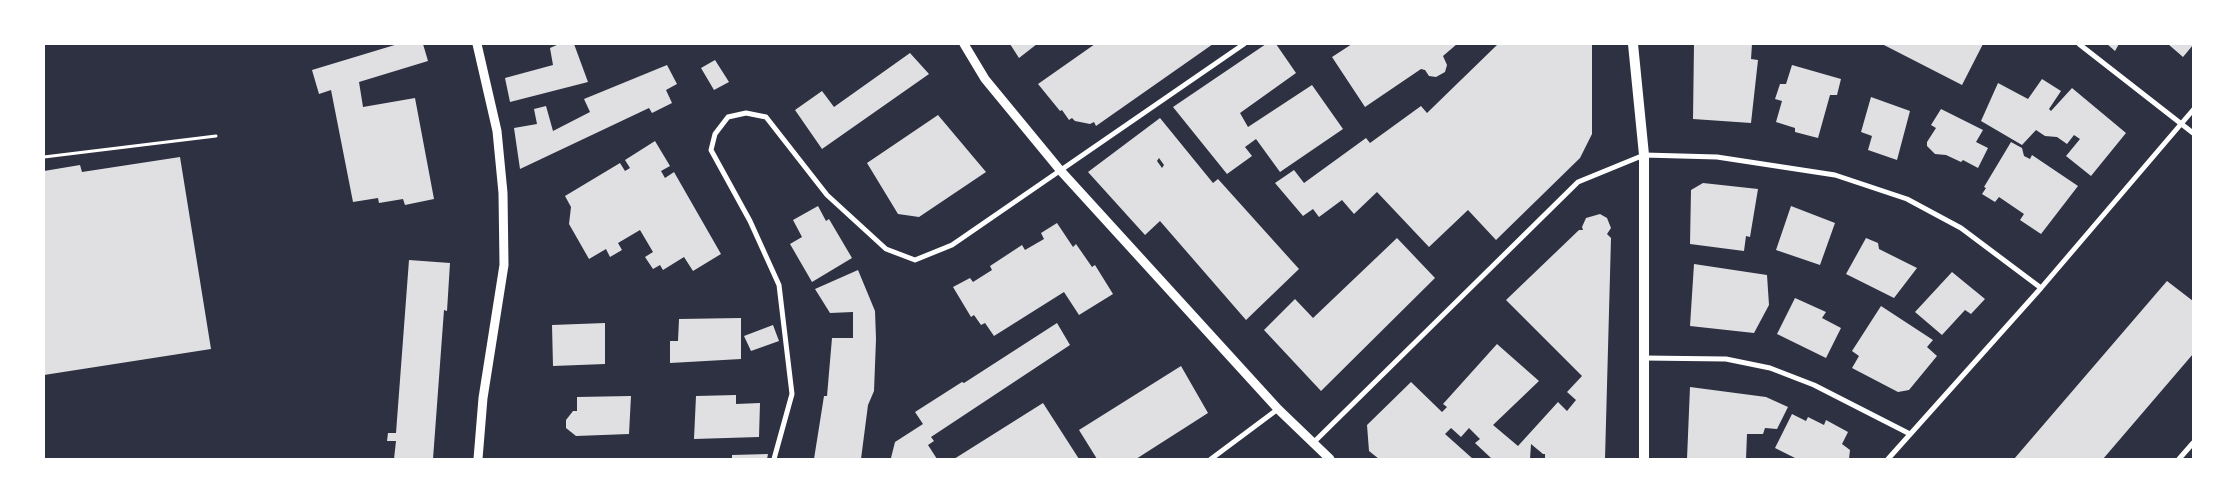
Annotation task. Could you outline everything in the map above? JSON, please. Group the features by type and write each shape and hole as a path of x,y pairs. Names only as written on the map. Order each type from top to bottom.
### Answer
{"main road":[{"path":"1633,44 1644,155 1644,459"}],"street":[{"path":"477,44 497,131 503,202 504,265 483,398 478,459"},
{"path":"964,44 985,79 1060,170 1278,409 1312,444 1330,459"},
{"path":"774,459 792,394 779,285 750,221 711,150 715,134 728,118 746,113 766,117 827,195 886,249 915,260 952,245 1244,44"},
{"path":"2079,44 2193,134"},
{"path":"1888,459 2041,288 2193,110"},
{"path":"1312,444 1578,182 1644,155 1717,157 1844,178 1907,199 1961,228 2041,288"},
{"path":"1644,358 1726,359 1770,368 1814,386 1910,434"},
{"path":"1211,459 1278,409"},
{"path":"2179,459 2193,444"}],"path":[{"path":"44,156 216,136"}],"building":[{"path":"398,44 423,44 428,61 359,82 363,107 415,98 434,199 405,205 403,199 379,203 378,198 353,202 331,90 319,94 312,70"},
{"path":"559,44 574,44 588,82 510,102 505,78 553,65 550,48"},
{"path":"1010,44 1037,44 1019,58"},
{"path":"1095,44 1213,44 1096,126 1094,122 1090,124 1075,121 1072,118 1069,120 1038,84"},
{"path":"1266,44 1276,44 1296,73 1240,113 1248,127 1312,85 1343,129 1280,172 1256,139 1245,147 1252,156 1227,174 1173,107"},
{"path":"1352,44 1457,44 1443,56 1447,65 1445,72 1436,77 1429,76 1425,70 1421,69 1365,107 1332,57"},
{"path":"1498,44 1592,44 1592,134 1580,158 1496,240 1468,210 1429,247 1377,192 1354,214 1342,200 1319,217 1313,209 1303,216 1275,183 1294,170 1304,183 1366,138 1370,143 1421,106 1427,113"},
{"path":"1694,44 1752,44 1751,59 1758,60 1751,123 1693,119"},
{"path":"1882,44 1983,44 1962,85"},
{"path":"2107,44 2119,44 2115,51"},
{"path":"2168,44 2193,44 2193,45 2183,57"},
{"path":"910,53 929,74 822,149 795,110 822,91 834,107"},
{"path":"715,60 729,82 714,90 701,68"},
{"path":"667,65 677,84 666,90 672,103 652,113 649,108 520,169 514,128 537,124 534,109 546,106 553,131 590,112 584,99"},
{"path":"1792,65 1841,79 1837,95 1830,95 1818,138 1795,132 1795,128 1776,122 1782,101 1775,99 1780,84 1786,84"},
{"path":"2042,79 2061,91 2049,109 2051,111 2072,88 2126,133 2091,176 2066,156 2080,139 2074,135 2067,144 2057,137 2045,136 2036,130 2022,145 1981,121 1998,83 2028,99"},
{"path":"1871,97 1910,111 1897,160 1868,150 1872,136 1861,132"},
{"path":"1941,109 1983,130 1976,142 1988,148 1978,168 1963,160 1961,162 1946,155 1935,154 1927,146 1927,142 1936,128 1931,125"},
{"path":"938,115 986,172 919,217 898,214 867,163"},
{"path":"1160,118 1213,183 1218,179 1299,269 1246,320 1160,221 1145,235 1088,172","holes":["1159,158 1164,165 1162,168 1157,161"]},
{"path":"655,141 670,166 661,171 665,178 674,172 721,254 693,271 684,257 663,270 660,265 653,269 645,257 653,252 640,230 618,243 622,250 610,257 606,249 589,259 569,224 571,207 565,196 620,163 625,171 630,168 625,160"},
{"path":"2011,142 2022,148 2024,156 2030,159 2032,155 2078,186 2041,234 2020,220 2024,214 1999,197 1995,202 1982,194 1986,188 1984,187"},
{"path":"180,157 211,349 44,375 44,171 80,165 82,172"},
{"path":"1703,183 1758,189 1750,237 1746,236 1744,251 1690,244 1691,190"},
{"path":"818,206 826,221 829,219 852,258 812,282 790,244 802,237 793,220"},
{"path":"1791,206 1835,223 1820,265 1776,250"},
{"path":"1600,214 1607,218 1611,228 1607,234 1611,238 1605,459 1545,459 1545,454 1531,444 1530,459 1492,459 1475,443 1480,439 1469,428 1461,437 1451,428 1445,434 1473,459 1379,459 1369,451 1367,425 1411,382 1442,412 1447,407 1443,404 1497,344 1539,381 1493,425 1518,446 1558,402 1567,411 1576,400 1567,392 1582,376 1506,300 1579,230 1583,230 1582,227 1586,218"},
{"path":"1057,223 1073,247 1076,244 1092,267 1095,265 1113,294 1079,315 1064,292 994,336 985,323 981,325 974,315 971,317 953,287 970,278 973,282 992,270 990,266 1022,245 1025,250 1044,239 1041,233"},
{"path":"1397,238 1435,278 1321,391 1264,330 1295,299 1313,318"},
{"path":"1866,238 1878,243 1879,249 1917,268 1894,298 1846,274"},
{"path":"409,260 450,263 447,311 444,310 433,459 394,459 396,441 387,441 388,433 396,433"},
{"path":"1694,264 1767,275 1769,305 1754,333 1690,326"},
{"path":"858,270 875,311 876,339 874,391 868,405 861,459 814,459 824,396 827,396 832,338 853,338 853,312 830,313 815,289"},
{"path":"1952,272 1985,299 1971,314 1965,310 1942,335 1915,312"},
{"path":"2167,281 2193,301 2193,354 2103,459 2014,459"},
{"path":"1795,298 1826,312 1822,318 1841,328 1826,358 1777,334"},
{"path":"1881,306 1933,340 1927,347 1937,356 1909,390 1898,392 1852,368 1859,356 1852,351"},
{"path":"741,318 741,359 670,363 670,341 678,341 679,319"},
{"path":"605,323 605,364 553,366 552,325"},
{"path":"1057,323 1070,345 931,437 934,441 928,445 937,459 891,458 895,442 923,424 915,412"},
{"path":"773,325 779,341 751,351 744,336"},
{"path":"1181,366 1208,413 1136,459 1097,459 1079,430"},
{"path":"1690,387 1766,397 1788,407 1777,429 1765,428 1763,434 1747,434 1746,459 1687,459"},
{"path":"736,395 736,404 760,403 759,437 694,439 696,396"},
{"path":"631,396 629,434 576,436 566,428 566,420 573,411 577,411 577,397"},
{"path":"1043,403 1079,459 954,459"},
{"path":"1792,414 1806,421 1808,417 1824,425 1826,420 1848,432 1842,444 1850,450 1849,459 1797,459 1775,448"},
{"path":"768,454 767,459 732,459 732,455"}]}
